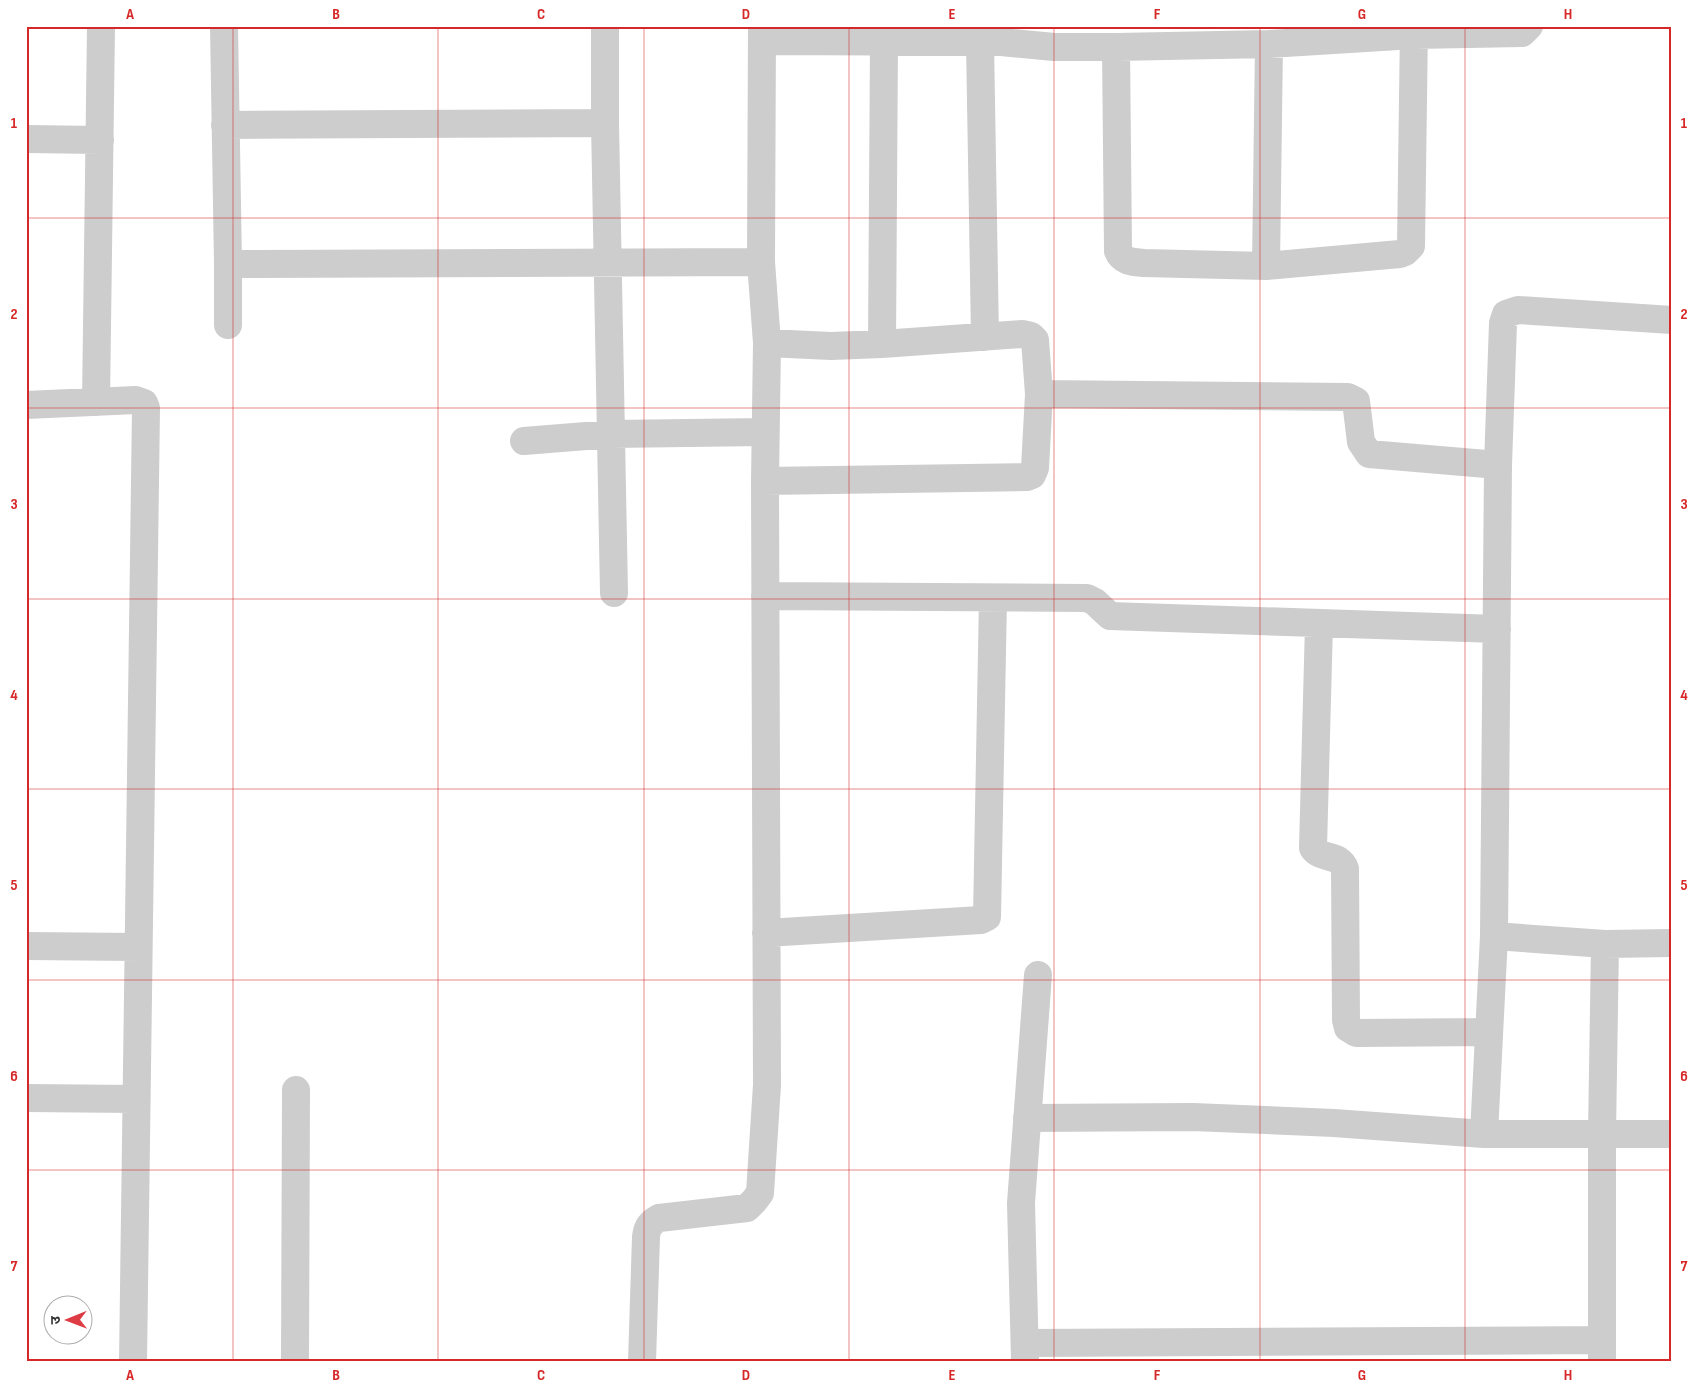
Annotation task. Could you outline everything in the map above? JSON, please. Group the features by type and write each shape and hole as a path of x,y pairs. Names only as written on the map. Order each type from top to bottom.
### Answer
{"street":[{"path":"96,402 101,26"},
{"path":"224,26 228,325"},
{"path":"605,26 604,123 614,593"},
{"path":"642,1362 646,1237 649,1224 659,1218 747,1208 760,1192 767,1085 765,432 767,343 761,262 762,34 884,41 994,37 1054,47 1116,47 1157,36 1269,44 1414,31 1522,33 1529,26"},
{"path":"1116,47 1118,251 1120,256 1130,262 1144,263 1266,266 1400,254 1405,252 1410,246 1414,31"},
{"path":"985,336 994,37"},
{"path":"882,344 884,41"},
{"path":"1266,266 1269,44"},
{"path":"225,125 604,123"},
{"path":"26,139 100,140"},
{"path":"228,264 761,262"},
{"path":"1484,1134 1494,936 1498,465 1503,323 1506,314 1518,310 1672,320"},
{"path":"765,481 1026,478 1032,475 1035,468 1040,394 1035,340 1031,336 1022,334 831,346 767,343"},
{"path":"1040,394 1348,397 1356,401 1361,442 1370,454 1498,465"},
{"path":"26,405 140,401 144,403 146,408 133,1362"},
{"path":"524,442 611,434 765,432"},
{"path":"765,596 1087,598 1095,602 1110,616 1497,629"},
{"path":"766,933 981,920 987,917 993,598"},
{"path":"1319,624 1313,848 1316,852 1337,859 1346,869 1346,1020 1348,1028 1356,1033 1489,1032"},
{"path":"1494,936 1605,944 1672,943"},
{"path":"1038,975 1021,1203 1025,1352 1602,1351 1602,1134 1605,944"},
{"path":"26,946 138,948"},
{"path":"295,1362 296,1090"},
{"path":"26,1098 136,1099"},
{"path":"1027,1118 1194,1117 1334,1123 1484,1134 1672,1134"}]}
